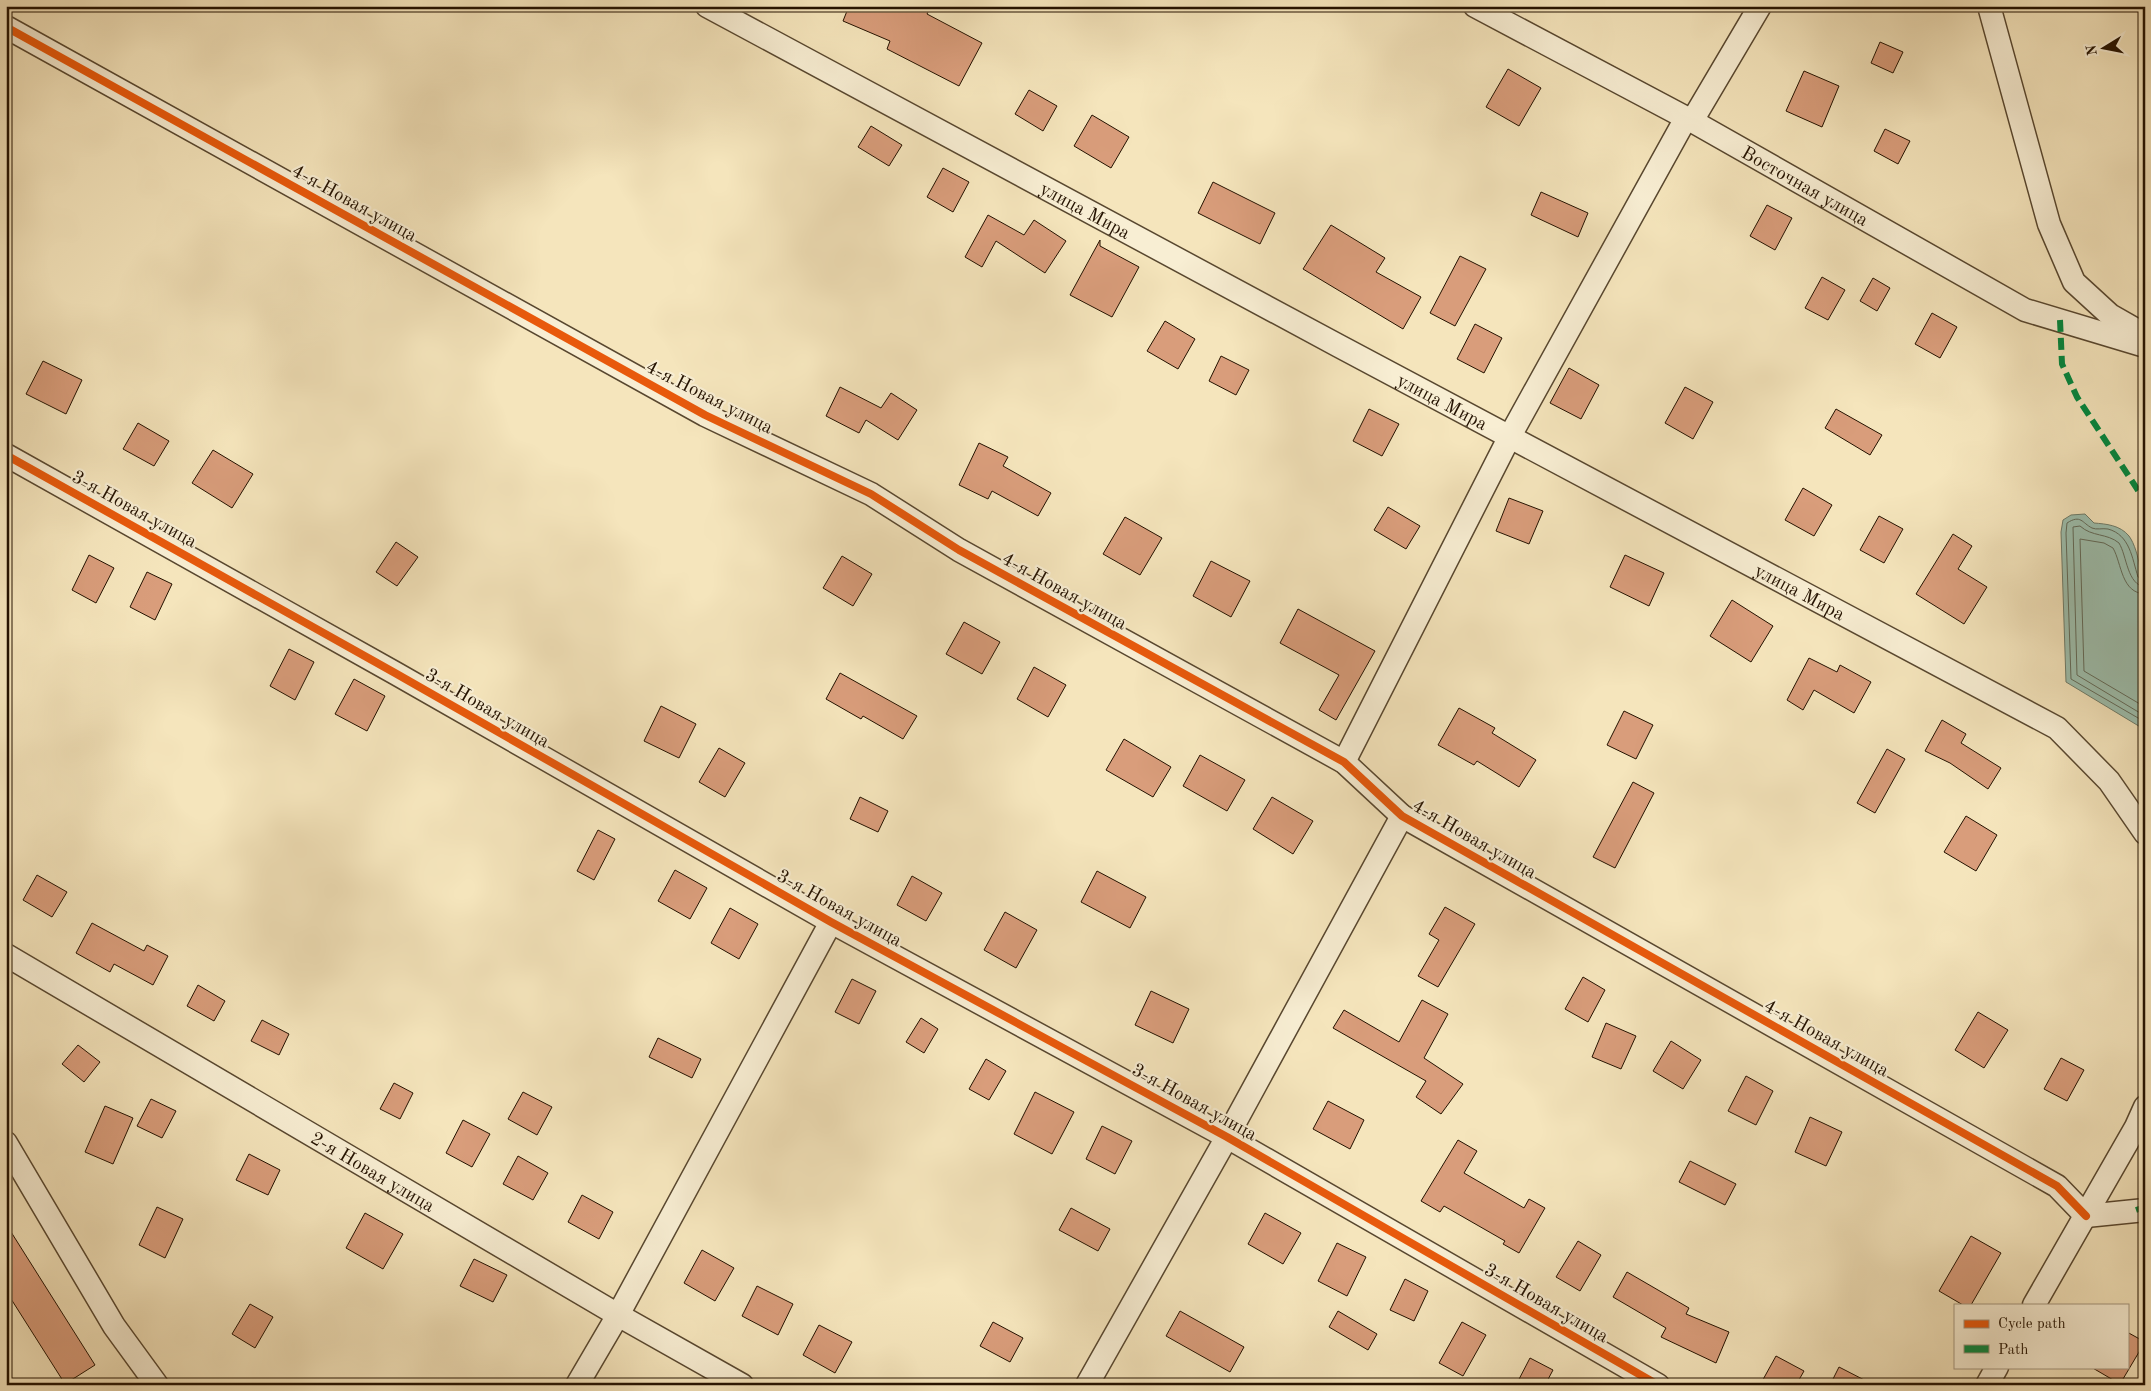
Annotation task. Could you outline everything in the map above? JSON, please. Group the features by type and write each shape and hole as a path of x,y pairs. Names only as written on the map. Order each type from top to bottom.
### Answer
{"street":[{"name":"улица Мира","path":"707,6 2057,728 2109,781 2145,833"},
{"name":"Восточная улица","path":"1475,6 1689,119 2025,310 2145,346"},
{"path":"1344,762 1510,436 1689,119 1760,6"},
{"path":"1989,6 2049,224 2074,282 2110,315 2145,335"},
{"name":"4-я Новая улица","path":"6,27 705,415 870,494 960,550 1344,762 1402,816 2058,1186 2086,1216"},
{"name":"3-я Новая улица","path":"6,455 404,678 832,922 1227,1137 1658,1385"},
{"path":"1087,1385 1227,1137 1402,816"},
{"path":"577,1385 618,1315 832,922"},
{"name":"2-я Новая улица","path":"6,956 618,1315 742,1385"},
{"path":"2035,1304 2136,1127 2145,1107"},
{"path":"6,1143 114,1326 156,1385"},
{"path":"2086,1216 2145,1210"},
{"path":"1987,1385 1996,1368"}],"water":[{"path":"2085,514 2094,523 2121,529 2129,536 2136,551 2144,598 2146,654 2145,724 2142,728 2066,682 2061,532 2063,520 2071,515"}],"building":[{"path":"849,6 931,6 927,14 982,43 959,86 887,49 890,41 843,21"},
{"path":"1880,42 1903,52 1893,73 1871,63"},
{"path":"1508,69 1541,88 1519,126 1486,107"},
{"path":"1804,71 1839,86 1822,127 1786,111"},
{"path":"1029,90 1057,106 1043,131 1015,114"},
{"path":"1092,115 1129,137 1111,168 1074,146"},
{"path":"871,126 902,145 889,166 858,147"},
{"path":"1885,129 1910,141 1898,164 1874,151"},
{"path":"943,168 969,182 953,212 927,197"},
{"path":"1213,182 1275,213 1260,244 1198,213"},
{"path":"1541,192 1588,213 1578,237 1531,215"},
{"path":"1767,205 1792,218 1775,250 1750,236"},
{"path":"988,215 1024,235 1034,220 1066,241 1045,273 996,241 982,267 965,257"},
{"path":"1331,225 1385,258 1376,272 1421,297 1403,329 1303,269"},
{"path":"1100,240 1100,246 1139,267 1112,317 1070,295"},
{"path":"1460,256 1486,269 1455,326 1430,313"},
{"path":"1822,277 1845,290 1828,320 1805,308"},
{"path":"1873,278 1890,288 1877,311 1860,301"},
{"path":"1932,313 1957,327 1940,358 1915,344"},
{"path":"1165,321 1195,339 1178,369 1147,351"},
{"path":"1475,324 1502,338 1484,373 1457,359"},
{"path":"1221,356 1249,370 1236,395 1209,381"},
{"path":"43,361 82,380 66,414 26,394"},
{"path":"1569,368 1599,385 1581,419 1550,403"},
{"path":"840,387 881,408 891,393 917,410 898,440 866,420 859,433 826,416"},
{"path":"1685,387 1713,402 1693,439 1665,423"},
{"path":"1369,409 1399,424 1382,456 1353,441"},
{"path":"1836,409 1882,435 1870,455 1825,428"},
{"path":"138,423 169,441 154,466 123,449"},
{"path":"979,443 1008,457 1003,466 1051,493 1038,516 992,491 988,499 959,485"},
{"path":"213,450 253,474 232,508 192,483"},
{"path":"1803,488 1832,505 1814,536 1785,520"},
{"path":"1509,498 1543,511 1529,544 1496,531"},
{"path":"1388,507 1420,526 1406,549 1374,530"},
{"path":"1879,516 1903,529 1884,563 1860,550"},
{"path":"1125,517 1162,538 1140,575 1103,554"},
{"path":"1953,534 1972,546 1958,569 1987,587 1964,624 1916,594"},
{"path":"396,542 418,557 397,586 376,572"},
{"path":"89,555 114,568 96,603 72,590"},
{"path":"1625,555 1664,573 1649,606 1610,587"},
{"path":"842,556 872,574 853,606 823,588"},
{"path":"1211,561 1250,581 1231,617 1193,596"},
{"path":"147,572 172,584 155,620 130,607"},
{"path":"1732,600 1773,626 1751,662 1710,636"},
{"path":"1298,609 1375,651 1336,720 1319,710 1339,675 1280,643"},
{"path":"964,622 1000,642 982,674 946,654"},
{"path":"289,649 314,662 295,700 270,686"},
{"path":"1809,658 1837,672 1840,665 1871,682 1854,713 1814,690 1803,710 1787,700"},
{"path":"1034,667 1066,685 1048,717 1017,699"},
{"path":"840,673 917,716 903,739 863,716 861,719 826,699"},
{"path":"354,679 385,696 367,731 335,714"},
{"path":"661,706 696,724 679,758 644,741"},
{"path":"1459,708 1495,728 1492,733 1536,760 1519,787 1477,761 1474,765 1438,745"},
{"path":"1624,711 1653,725 1636,759 1607,745"},
{"path":"1942,720 1966,734 1961,743 2001,768 1988,789 1950,763 1925,751"},
{"path":"1124,739 1171,767 1153,797 1106,770"},
{"path":"719,748 745,763 725,797 699,782"},
{"path":"1887,749 1905,759 1875,813 1857,803"},
{"path":"1200,755 1245,780 1227,811 1183,786"},
{"path":"1633,782 1654,793 1615,868 1593,857"},
{"path":"860,797 888,811 878,832 850,819"},
{"path":"1272,797 1313,821 1293,854 1253,829"},
{"path":"1966,816 1997,835 1976,871 1944,852"},
{"path":"598,830 615,839 594,880 577,871"},
{"path":"675,870 707,888 690,919 658,901"},
{"path":"1097,871 1146,897 1130,928 1081,902"},
{"path":"37,875 67,892 52,917 23,900"},
{"path":"912,876 942,893 926,921 897,905"},
{"path":"1445,907 1475,924 1438,987 1418,976 1439,940 1429,934"},
{"path":"730,908 758,924 739,959 711,943"},
{"path":"1005,912 1037,930 1016,968 984,950"},
{"path":"92,923 144,951 147,945 168,956 153,985 114,964 110,972 76,953"},
{"path":"1583,977 1605,990 1588,1022 1565,1009"},
{"path":"852,979 876,991 859,1024 835,1012"},
{"path":"198,985 225,1001 214,1021 187,1006"},
{"path":"1151,991 1189,1009 1173,1043 1135,1025"},
{"path":"1422,1000 1448,1014 1424,1058 1463,1084 1441,1114 1416,1097 1426,1081 1333,1028 1344,1010 1399,1042"},
{"path":"1978,1012 2008,1030 1984,1068 1955,1050"},
{"path":"921,1018 938,1029 924,1053 906,1042"},
{"path":"262,1020 289,1034 279,1055 251,1041"},
{"path":"1606,1023 1636,1036 1621,1069 1592,1057"},
{"path":"658,1038 701,1059 692,1078 649,1057"},
{"path":"1671,1041 1701,1060 1683,1089 1653,1071"},
{"path":"78,1045 100,1062 84,1082 62,1064"},
{"path":"2061,1058 2084,1070 2067,1101 2044,1089"},
{"path":"986,1059 1006,1071 989,1100 969,1089"},
{"path":"1746,1076 1773,1091 1756,1125 1728,1111"},
{"path":"394,1083 413,1093 400,1119 380,1109"},
{"path":"523,1092 552,1107 537,1135 508,1119"},
{"path":"1035,1092 1074,1112 1052,1154 1014,1134"},
{"path":"151,1099 176,1111 162,1138 137,1126"},
{"path":"1328,1101 1364,1120 1350,1149 1313,1129"},
{"path":"105,1106 133,1118 113,1164 85,1152"},
{"path":"1810,1117 1842,1132 1826,1166 1795,1152"},
{"path":"463,1120 490,1134 472,1167 446,1153"},
{"path":"1102,1126 1132,1141 1115,1174 1086,1159"},
{"path":"1458,1140 1477,1151 1464,1173 1524,1208 1529,1199 1545,1208 1519,1253 1503,1244 1505,1241 1444,1206 1440,1212 1421,1201"},
{"path":"249,1154 280,1170 268,1195 236,1180"},
{"path":"518,1156 548,1173 533,1200 503,1184"},
{"path":"1690,1161 1736,1184 1725,1205 1679,1182"},
{"path":"582,1195 613,1212 599,1239 568,1222"},
{"path":"157,1207 183,1219 165,1258 139,1245"},
{"path":"1071,1208 1110,1229 1098,1251 1059,1230"},
{"path":"365,1213 403,1234 383,1269 346,1248"},
{"path":"1265,1213 1301,1233 1283,1264 1248,1244"},
{"path":"6,1224 95,1365 65,1384 6,1291"},
{"path":"1971,1236 2001,1253 1972,1304 1961,1304 1939,1291"},
{"path":"1578,1241 1601,1255 1580,1291 1556,1277"},
{"path":"1337,1243 1366,1257 1347,1296 1318,1281"},
{"path":"702,1250 734,1268 715,1301 684,1283"},
{"path":"474,1259 507,1275 493,1302 460,1286"},
{"path":"1627,1272 1689,1308 1686,1314 1729,1332 1716,1363 1661,1337 1666,1328 1613,1297"},
{"path":"1405,1279 1428,1291 1414,1321 1390,1310"},
{"path":"757,1286 793,1304 778,1335 742,1316"},
{"path":"250,1304 273,1317 255,1348 232,1334"},
{"path":"1180,1311 1244,1347 1230,1372 1166,1336"},
{"path":"1338,1311 1377,1334 1368,1350 1329,1327"},
{"path":"993,1322 1023,1338 1010,1362 980,1346"},
{"path":"1462,1322 1486,1335 1463,1376 1439,1363"},
{"path":"819,1325 852,1342 835,1373 803,1355"},
{"path":"2128,1333 2145,1342 2120,1384 2093,1368 2128,1368"},
{"path":"1776,1356 1804,1371 1796,1385 1760,1385"},
{"path":"1530,1358 1553,1370 1545,1385 1516,1385"},
{"path":"1839,1367 1874,1385 1830,1385"}],"marked path":[{"path":"2060,320 2062,364 2077,397 2145,501"},
{"path":"2136,1210 2145,1207"}],"cycle path":[{"path":"6,27 705,415 871,494 959,550 1344,762 1402,816 2057,1186 2086,1216"},
{"path":"6,455 395,673 831,922 1227,1137 1658,1385"}]}
